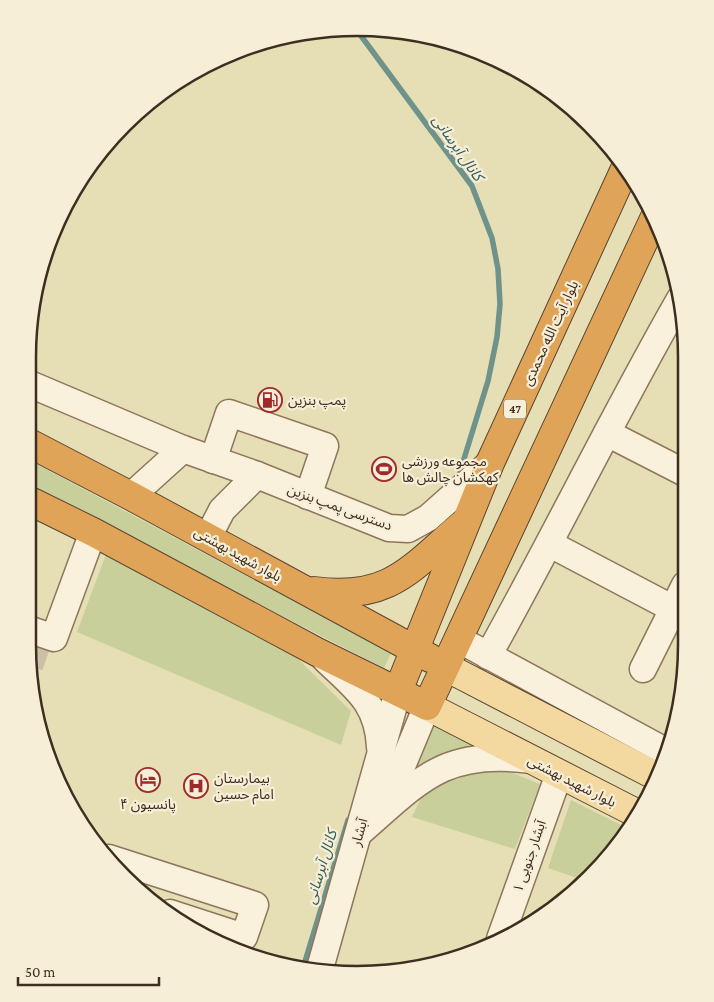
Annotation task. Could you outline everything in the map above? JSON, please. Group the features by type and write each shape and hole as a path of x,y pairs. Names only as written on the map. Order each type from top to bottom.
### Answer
{"highway":[{"name":"بلوار آیت الله محمدی","path":"398,691 490,463 622,176"},
{"path":"427,706 444,666 650,228"},
{"name":"بلوار شهید بهشتی","path":"36,447 208,537 444,666"},
{"name":"بلوار شهید بهشتی","path":"36,508 93,532 317,652 427,706"},
{"path":"288,581 313,591 340,595 367,592 393,582 466,522"}],"main road":[{"name":"بلوار شهید بهشتی","path":"444,666 651,773"},
{"name":"بلوار شهید بهشتی","path":"427,706 632,811"}],"street":[{"path":"488,656 550,544 607,433 674,310"},
{"name":"دسترسی پمپ بنزین","path":"36,387 183,449 258,476 389,528 408,528 428,518 490,463"},
{"path":"213,460 230,413 325,446 308,496"},
{"path":"607,433 678,469"},
{"path":"131,496 183,449"},
{"path":"208,537 222,510 258,476"},
{"path":"36,636 54,638 93,532"},
{"path":"550,544 678,611"},
{"path":"643,669 678,615"},
{"path":"458,639 661,749"},
{"path":"317,652 362,696 375,713 379,729 380,756"},
{"name":"آبشار","path":"321,964 398,691"},
{"path":"383,812 427,706"},
{"path":"359,833 420,780 440,769 462,761 484,757 530,760"},
{"name":"آبشار جنوبی ۱","path":"503,931 559,774"},
{"path":"121,862 255,905 244,938 194,921"}],"shaded area":[{"path":"357,36 420,42 460,53 480,61 499,69 535,90 584,130 624,179 645,215 661,254 672,294 678,357 678,645 672,708 661,748 653,768 645,787 624,823 584,872 535,912 499,933 460,949 420,960 378,965 336,965 294,960 254,949 215,933 179,912 130,872 103,840 90,823 69,787 53,748 42,708 37,666 36,357 42,294 53,254 69,215 90,179 130,130 179,90 215,69 234,61 254,53 294,42"}],"green space":[{"path":"36,464 391,653 384,668 36,490"},
{"path":"106,554 296,657 351,711 341,745 77,632"},
{"path":"434,720 488,749 438,757 415,769"},
{"path":"502,769 540,784 515,849 412,817 423,793 451,774"},
{"path":"571,800 622,826 598,856 577,878 548,868"}],"waterway":[{"name":"کانال آبرسانی","path":"361,36 472,186 492,238 498,269 500,304 497,337 488,381 459,475"},
{"name":"کانال آبرسانی","path":"305,962 348,820"}],"place":[{"name":"پمپ بنزین","path":"270,400"},
{"name":"مجموعه ورزشی کهکشان چالش ها","path":"384,469"},
{"name":"پانسیون ۴","path":"148,780"},
{"name":"بیمارستان امام حسین","path":"196,786"}]}
